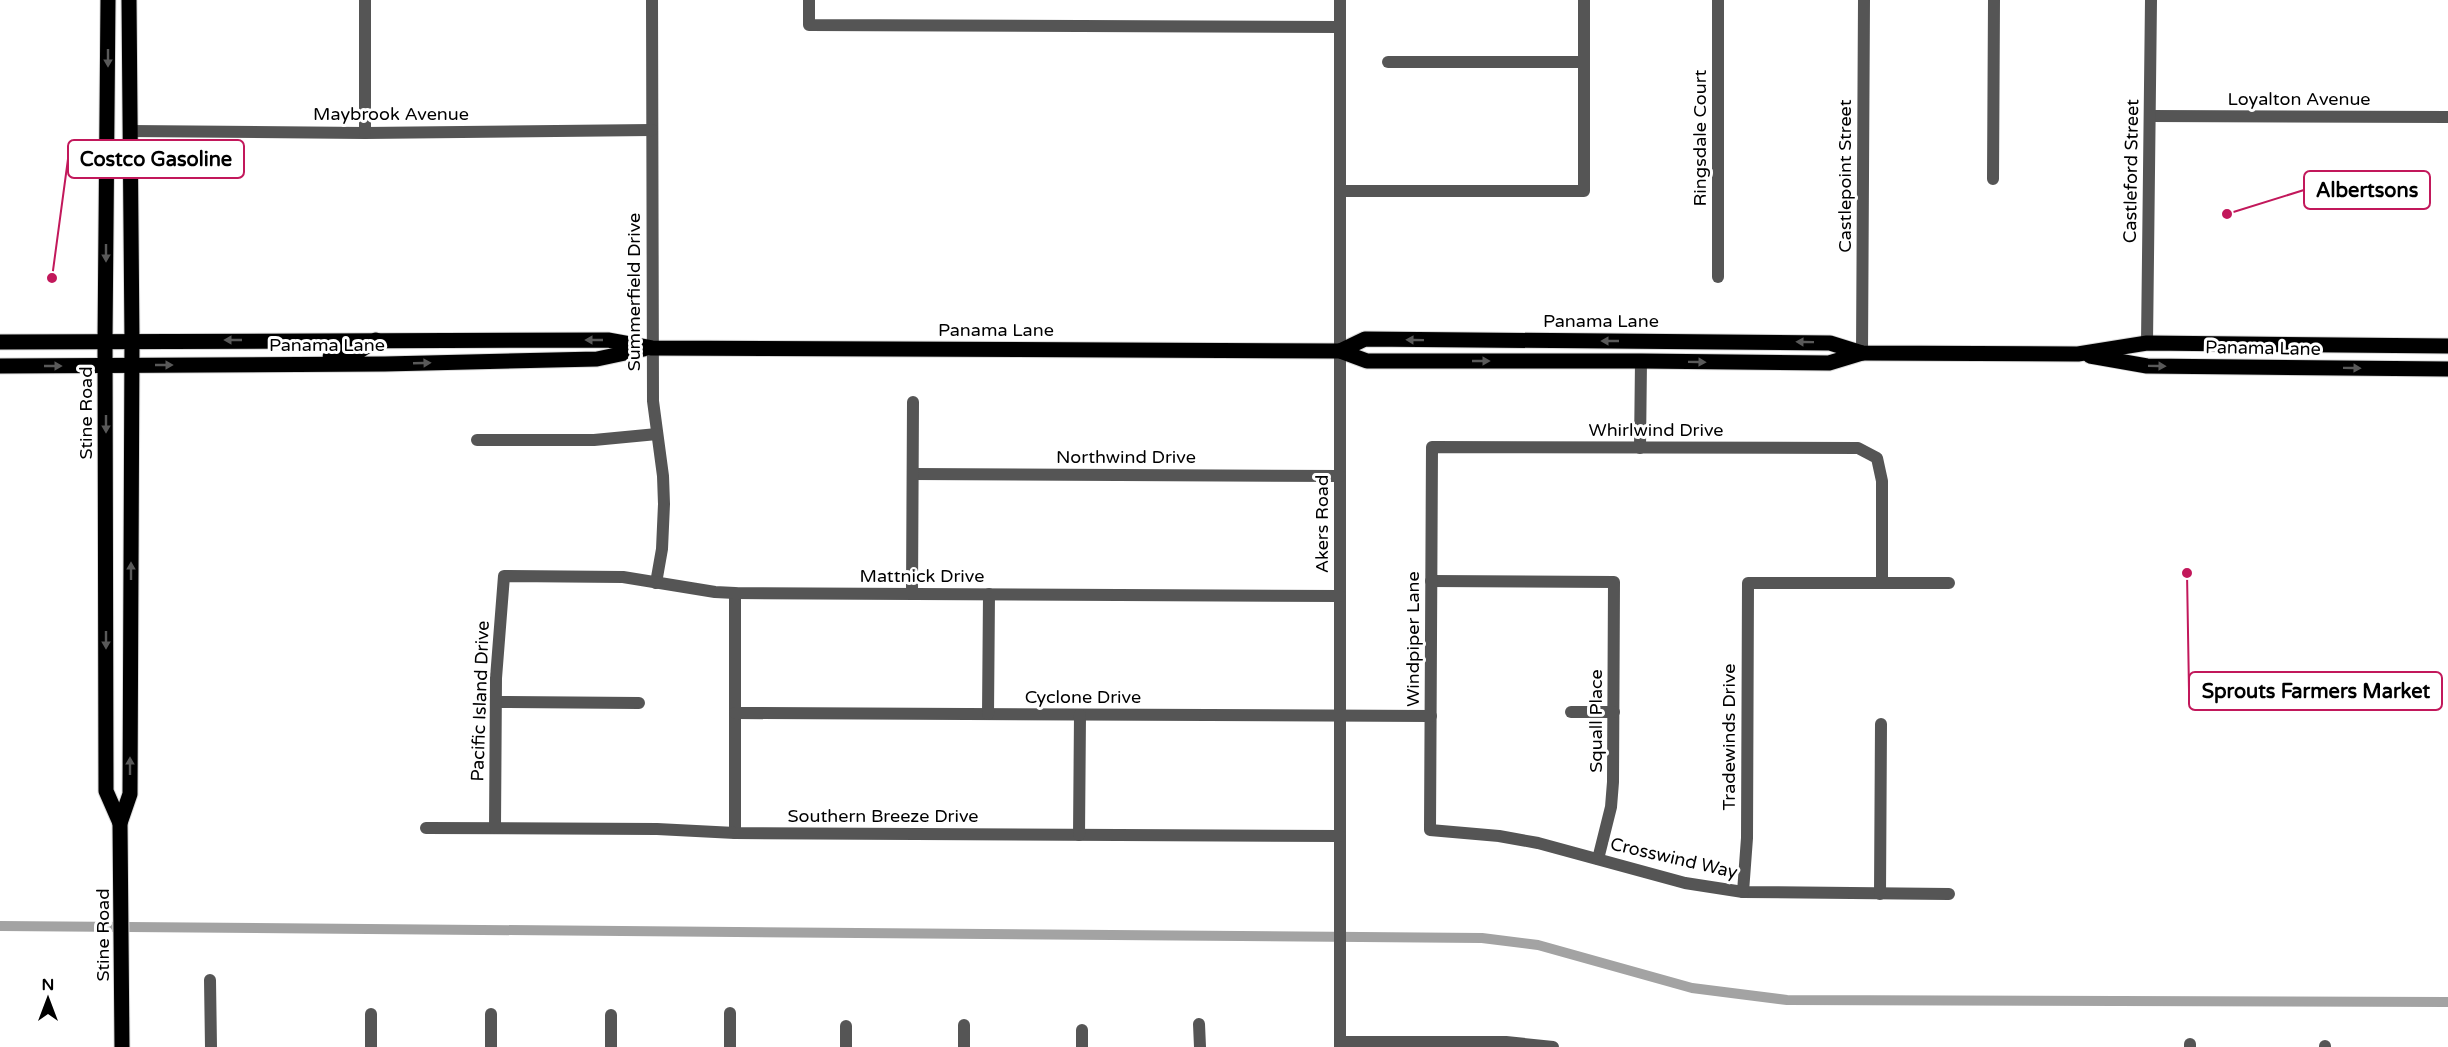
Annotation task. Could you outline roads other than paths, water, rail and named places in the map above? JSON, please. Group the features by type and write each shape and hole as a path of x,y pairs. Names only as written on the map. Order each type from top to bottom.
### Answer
{"main road":[{"name":"Stine Road","path":"108,0 105,341 106,791 120,823"},
{"name":"Stine Road","path":"122,1047 120,823 130,794 132,341 127,0"},
{"path":"385,364 401,350 466,339"},
{"name":"Panama Lane","path":"1340,351 1365,339 1725,341 1830,343 1862,353 2086,355 2147,366 2448,369"},
{"path":"289,365 358,352 376,340"},
{"name":"Panama Lane","path":"0,342 608,340 652,348 1340,351 1367,361 1829,363 1862,353"},
{"path":"1641,361 1651,352 1725,341"},
{"name":"Panama Lane","path":"2147,343 2448,346"},
{"path":"2086,355 2138,352 2147,343"},
{"name":"Panama Lane","path":"0,366 385,364 597,358 652,348"}],"street":[{"path":"365,0 365,133"},
{"name":"Summerfield Drive","path":"652,0 653,401 664,504 662,549 656,583"},
{"path":"809,0 809,25 1340,27"},
{"name":"Akers Road","path":"1340,0 1340,1045"},
{"path":"1340,191 1584,191 1584,0"},
{"name":"Ringsdale Court","path":"1718,0 1719,277"},
{"name":"Castlepoint Street","path":"1862,353 1864,0"},
{"path":"1994,0 1994,178"},
{"name":"Castleford Street","path":"2147,343 2151,0"},
{"path":"1389,62 1584,62"},
{"name":"Loyalton Avenue","path":"2150,116 2448,117"},
{"name":"Maybrook Avenue","path":"130,131 365,133 652,130"},
{"path":"1640,448 1641,361"},
{"path":"912,594 913,402"},
{"path":"477,440 594,440 657,434"},
{"name":"Whirlwind Drive","path":"1432,447 1858,448 1877,458 1882,481 1882,583"},
{"name":"Windpiper Lane","path":"1430,830 1432,447"},
{"name":"Northwind Drive","path":"913,474 1340,476"},
{"name":"Mattnick Drive","path":"504,576 616,577 735,593 1340,596"},
{"name":"Pacific Island Drive","path":"495,828 496,702 504,576"},
{"name":"Squall Place","path":"1431,581 1614,582 1613,782 1611,807 1598,859"},
{"name":"Tradewinds Drive","path":"1743,892 1747,838 1748,583 1882,583"},
{"path":"1882,583 1949,583"},
{"path":"735,593 735,833"},
{"path":"988,714 989,594"},
{"path":"496,702 639,703"},
{"path":"1571,712 1614,712"},
{"name":"Cyclone Drive","path":"735,713 1431,716"},
{"path":"1079,835 1080,715"},
{"path":"1880,894 1881,724"},
{"name":"Southern Breeze Drive","path":"426,828 657,829 735,833 1340,836"},
{"name":"Crosswind Way","path":"1430,830 1499,836 1538,843 1685,883 1743,892 1949,894"},
{"path":"210,980 211,1047"},
{"path":"730,1013 730,1047"},
{"path":"371,1014 371,1047"},
{"path":"491,1014 491,1047"},
{"path":"611,1015 611,1047"},
{"path":"1199,1024 1200,1047"},
{"path":"964,1025 964,1047"},
{"path":"846,1026 846,1047"},
{"path":"1082,1030 1082,1047"},
{"path":"1340,1045 1506,1042 1553,1047"}],"waterway":[{"path":"0,926 1482,938 1538,945 1692,988 1787,1000 2448,1002"}],"place":[{"name":"Albertsons","path":"2227,214"},
{"name":"Costco Gasoline","path":"52,278"},
{"name":"Sprouts Farmers Market","path":"2187,573"}]}
